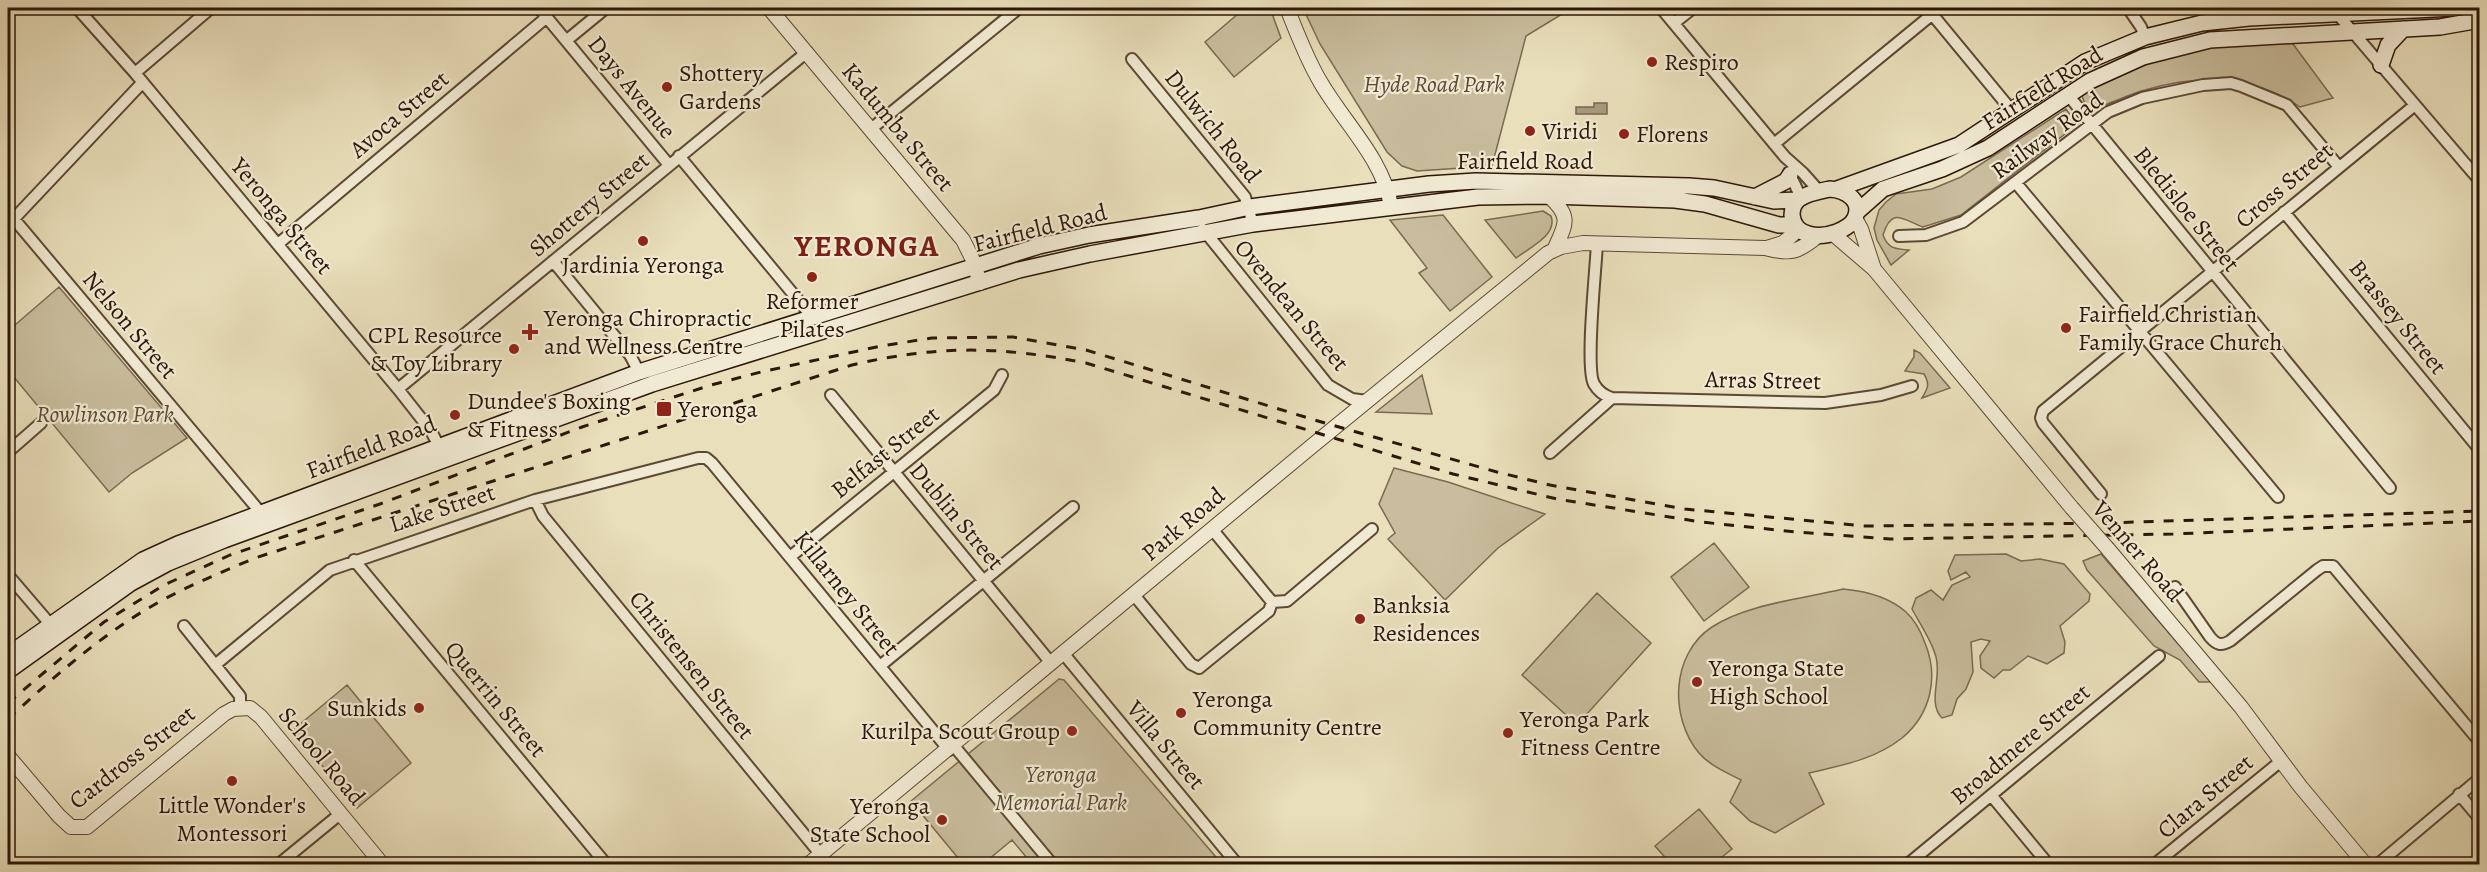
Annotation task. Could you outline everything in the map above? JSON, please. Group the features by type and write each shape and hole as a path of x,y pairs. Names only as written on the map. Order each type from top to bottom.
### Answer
{"main road":[{"name":"Fairfield Road","path":"1837,189 1846,184 1945,152 2085,62 2145,37 2202,23 2335,10 2455,8"},
{"name":"Fairfield Road","path":"1856,215 1883,189 1942,169 1988,148 2068,95 2119,66 2179,46 2210,40 2440,27 2480,20"},
{"path":"2381,65 2388,45 2403,29"},
{"path":"1755,197 1786,181 1790,175"},
{"name":"Fairfield Road","path":"8,671 122,589 168,562 639,372 1059,242 1250,207 1388,189 1476,181 1640,184 1713,188 1774,201 1799,199"},
{"path":"1837,189 1849,194 1853,199 1856,215 1848,227 1826,234 1812,235 1797,227 1792,212 1799,199 1819,191 1837,189"},
{"name":"Fairfield Road","path":"8,655 143,560 178,544 261,513 442,452 1019,270 1090,254 1253,224 1478,197 1549,196 1675,200 1705,204 1779,225 1797,227"}],"street":[{"name":"Yeronga Street","path":"77,8 135,73 398,389 431,431 442,452"},
{"path":"135,73 211,8"},
{"name":"Days Avenue","path":"539,8 669,165"},
{"path":"567,40 606,8"},
{"name":"Kadumba Street","path":"769,8 963,240 980,283"},
{"path":"1287,8 1321,83 1381,172 1388,189 1391,206"},
{"path":"1661,8 1785,157 1819,191"},
{"path":"1674,23 1694,8"},
{"path":"2128,8 2145,37"},
{"path":"871,129 1013,9"},
{"path":"1774,144 1933,10 2012,111"},
{"path":"2335,10 2480,181"},
{"name":"Avoca Street","path":"278,244 547,17"},
{"name":"Shottery Street","path":"398,389 807,52"},
{"name":"Dulwich Road","path":"1132,59 1241,191 1250,207 1253,224"},
{"path":"11,222 142,83"},
{"name":"Railway Road","path":"1899,236 1926,235 1953,227 1974,215 2108,112 2142,98 2203,84 2231,83 2287,105 2339,167"},
{"name":"Bledisloe Street","path":"2068,95 2390,488"},
{"name":"Cross Street","path":"2101,494 2043,423 2042,413 2415,105"},
{"path":"680,156 813,318"},
{"path":"1785,157 1799,199"},
{"path":"2016,183 2278,497"},
{"path":"1549,196 1562,208 1565,219 1565,227 1554,250"},
{"name":"Brassey Street","path":"2284,212 2479,449"},
{"name":"Venner Road","path":"1856,215 1874,269"},
{"name":"Ovendean Street","path":"1199,218 1206,234 1328,385 1352,399 1367,401"},
{"name":"Nelson Street","path":"11,222 261,513"},
{"path":"1765,248 1784,243 1797,227"},
{"path":"1612,398 1604,396 1593,383 1590,362 1597,243 1765,248 1779,252 1796,251 1826,234"},
{"name":"Venner Road","path":"1826,234 1874,269 2072,508 2241,706 2281,761 2365,864"},
{"name":"Park Road","path":"809,864 1537,261 1554,250 1576,244 1597,243"},
{"path":"553,261 630,355 639,372"},
{"name":"Belfast Street","path":"790,557 994,390 1002,375"},
{"name":"Arras Street","path":"1612,398 1825,403 1881,394 1912,386"},
{"name":"Dublin Street","path":"831,395 1051,663"},
{"path":"1550,453 1612,398"},
{"path":"8,452 41,423"},
{"name":"Lake Street","path":"215,665 330,570 354,560 535,500 698,458 706,458 712,463"},
{"name":"Killarney Street","path":"712,463 880,666 1052,864"},
{"name":"Christensen Street","path":"535,500 543,516 821,855"},
{"path":"880,666 1074,507"},
{"path":"1212,529 1272,602"},
{"path":"1272,602 1287,601 1372,529"},
{"name":"Querrin Street","path":"354,560 606,864"},
{"name":"Venner Road","path":"2175,587 2210,637 2219,645 2230,641 2317,570 2327,565 2335,568 2480,742"},
{"path":"8,575 50,624"},
{"path":"1134,594 1191,664 1199,668 1269,611 1272,602"},
{"name":"School Road","path":"184,626 240,696 240,707 250,708 261,717 382,864"},
{"name":"Villa Street","path":"1063,653 1237,864"},
{"name":"Broadmere Street","path":"1908,864 2159,656"},
{"name":"Cardross Street","path":"9,762 71,827 87,827 224,714 240,707"},
{"name":"Clara Street","path":"2155,864 2281,761"},
{"path":"2378,864 2480,778"},
{"path":"2459,794 2480,819"},
{"path":"1991,795 2048,864"},
{"path":"279,864 340,814"}],"green space":[{"path":"1245,8 1270,8 1281,38 1234,77 1205,42"},
{"name":"Hyde Road Park","path":"1303,8 1572,8 1526,36 1492,166 1417,171 1402,166 1387,152 1320,44"},
{"path":"2290,40 2333,98 2300,107 2263,88 2225,80 2185,81 2165,85 2093,109 2086,105 2082,96 2106,78 2124,70 2184,51 2234,43"},
{"path":"2066,109 2073,119 2070,130 1961,215 1923,227 1899,218 1890,221 1883,235 1885,240 1893,247 1909,250 1891,265 1877,240 1874,228 1879,210 1886,202 1896,194 1932,189 1961,177"},
{"path":"1543,211 1551,216 1550,229 1541,240 1516,258 1485,220"},
{"path":"1443,215 1492,277 1450,311 1419,273 1427,268 1390,220"},
{"name":"Rowlinson Park","path":"59,287 187,438 132,473 109,492 8,370 8,331"},
{"path":"1914,350 1920,353 1950,388 1922,398 1927,386 1924,374 1905,371 1914,357"},
{"path":"1422,375 1432,414 1376,412"},
{"path":"1394,468 1448,482 1545,514 1498,548 1445,600 1388,539 1395,533 1379,504"},
{"path":"1714,543 1749,587 1704,621 1671,577"},
{"path":"2006,554 2021,561 2040,559 2064,564 2090,594 2089,601 2060,626 2065,642 2064,653 2047,664 2028,656 2010,670 2003,670 1994,678 1981,668 1980,656 1990,641 1981,639 1971,642 1973,672 1966,689 1957,699 1952,715 1942,718 1938,712 1935,697 1936,657 1912,609 1916,598 1931,590 1943,600 1952,585 1970,577 1966,572 1951,580 1948,571 1955,555"},
{"path":"2101,554 2211,682 2199,682 2180,660 2154,646 2087,570 2083,561"},
{"path":"1843,589 1869,593 1885,599 1913,619 1922,635 1929,656 1932,682 1930,694 1920,718 1902,738 1869,757 1809,773 1824,804 1775,833 1750,821 1730,802 1741,780 1708,761 1699,753 1689,738 1679,704 1682,669 1688,653 1698,639 1726,619 1775,603"},
{"path":"1597,593 1651,643 1577,725 1522,675"},
{"name":"Yeronga Memorial Park","path":"1059,679 1064,680 1222,864 1032,864 1012,840 983,864 963,864 911,801"},
{"path":"347,685 411,763 357,808 293,730"},
{"path":"1699,809 1732,849 1713,864 1671,864 1655,846"}],"shaded area":[{"path":"1594,103 1607,103 1607,114 1576,114 1576,107 1594,107"}],"railway":[{"path":"8,703 104,622 164,585 230,555 380,504 582,427 711,385 881,346 932,338 1013,337 1086,350 1318,421 1497,472 1550,485 1685,509 1865,526 2105,523 2480,511"},
{"path":"8,719 80,656 118,627 182,590 255,558 852,365 883,358 941,351 1025,353 1086,363 1453,474 1557,499 1701,522 1890,539 2173,534 2480,521"}],"place":[{"name":"Respiro","path":"1652,62"},
{"name":"Shottery Gardens","path":"667,87"},
{"name":"Viridi","path":"1530,131"},
{"name":"Florens","path":"1624,134"},
{"name":"Jardinia Yeronga","path":"643,241"},
{"name":"Reformer Pilates","path":"812,277"},
{"name":"Fairfield Christian Family Grace Church","path":"2066,328"},
{"name":"Yeronga Chiropractic and Wellness Centre","path":"530,332"},
{"name":"CPL Resource & Toy Library","path":"514,349"},
{"name":"Yeronga","path":"664,409"},
{"name":"Dundee's Boxing & Fitness","path":"455,415"},
{"name":"Banksia Residences","path":"1360,619"},
{"name":"Yeronga State High School","path":"1697,682"},
{"name":"Sunkids","path":"419,708"},
{"name":"Yeronga Community Centre","path":"1181,713"},
{"name":"Kurilpa Scout Group","path":"1072,731"},
{"name":"Yeronga Park Fitness Centre","path":"1508,733"},
{"name":"Little Wonder's Montessori","path":"232,781"},
{"name":"Yeronga State School","path":"942,820"}],"district":[{"name":"YERONGA","path":"867,246"}]}
